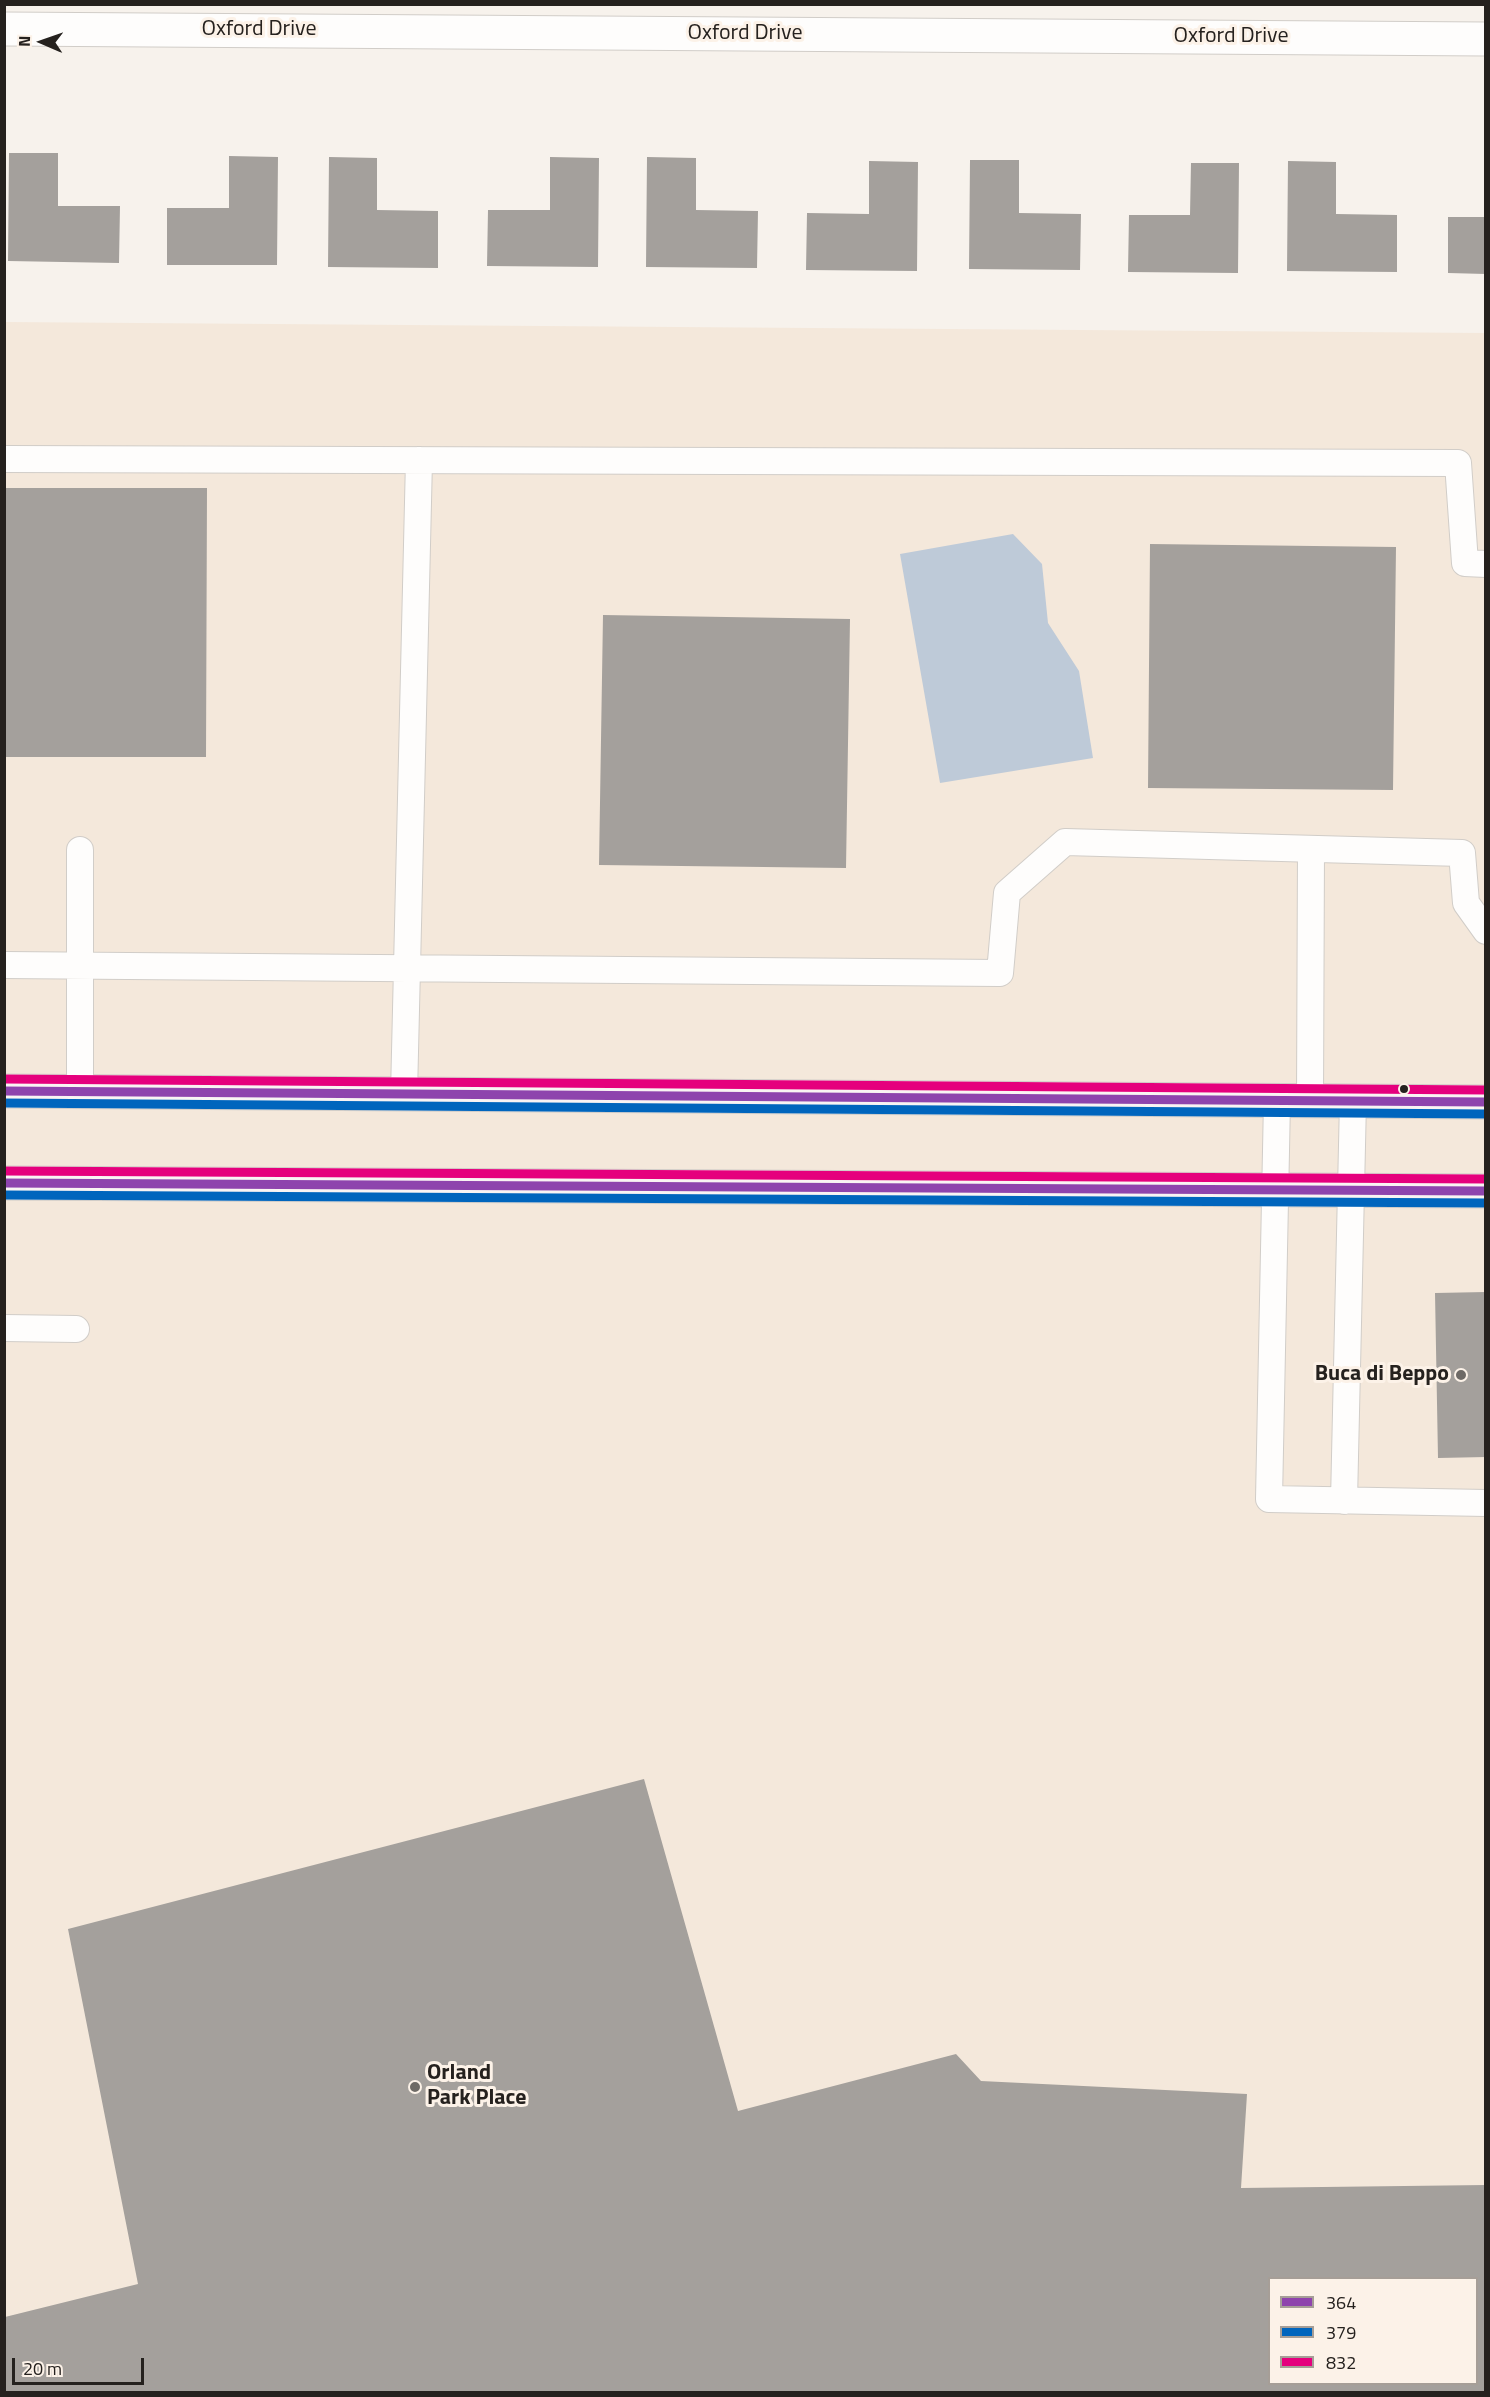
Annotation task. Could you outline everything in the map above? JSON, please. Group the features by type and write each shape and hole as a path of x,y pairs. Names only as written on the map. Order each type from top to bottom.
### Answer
{"street":[{"name":"Oxford Drive","path":"4,29 1485,39"},
{"path":"4,1091 1485,1102"},
{"path":"4,1183 1485,1191"}],"lane":[{"path":"4,459 1458,463 1465,563 1485,564"},
{"path":"404,1094 419,460"},
{"path":"4,964 1000,973 1007,893 1065,842 1462,853 1466,903 1485,930"},
{"path":"1310,1101 1311,849"},
{"path":"80,850 80,1092"},
{"path":"1277,1101 1269,1499 1485,1503"},
{"path":"1344,1501 1353,1101"},
{"path":"4,1328 76,1329"}],"shaded area":[{"path":"5,322 1485,333 1485,2392 5,2392"}],"water":[{"path":"1013,534 1042,564 1048,623 1079,671 1093,758 940,783 900,554"}],"building":[{"path":"9,153 58,153 58,206 120,206 119,263 8,261"},
{"path":"229,156 278,157 277,265 167,265 167,208 229,208"},
{"path":"329,157 377,158 377,210 438,211 438,268 328,267"},
{"path":"550,157 599,158 598,267 487,266 488,210 550,210"},
{"path":"647,157 696,158 696,210 758,211 757,268 646,267"},
{"path":"970,160 1019,160 1019,213 1081,214 1080,270 969,269"},
{"path":"869,161 918,162 917,271 806,270 807,213 869,214"},
{"path":"1288,161 1336,162 1336,214 1397,215 1397,272 1287,271"},
{"path":"1191,163 1239,163 1238,273 1128,272 1129,215 1190,215"},
{"path":"1448,217 1486,217 1486,274 1448,273"},
{"path":"4,488 207,488 206,757 4,757"},
{"path":"1150,544 1396,547 1393,790 1148,788"},
{"path":"603,615 850,619 846,868 599,865"},
{"name":"Buca di Beppo","path":"1486,1292 1486,1457 1438,1458 1435,1293"},
{"name":"Orland Park Place","path":"644,1779 738,2111 956,2054 981,2081 1247,2094 1241,2188 1486,2185 1486,2392 5,2392 5,2317 138,2284 68,1929"}],"transit line":[{"name":"832","path":"4,1079 1486,1090"},
{"name":"364","path":"4,1091 1486,1102"},
{"name":"379","path":"4,1103 1486,1114"},
{"name":"832","path":"4,1171 1486,1179"},
{"name":"364","path":"4,1183 1486,1191"},
{"name":"379","path":"4,1195 1486,1203"}],"place":[{"name":"Buca di Beppo","path":"1461,1375"},
{"name":"Orland Park Place","path":"415,2087"}]}
